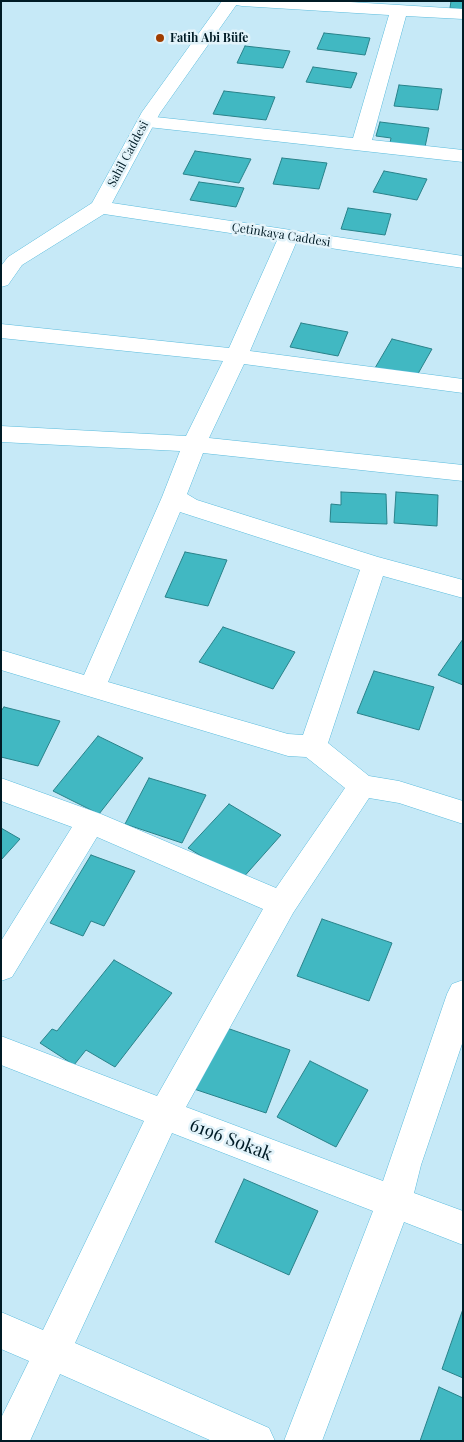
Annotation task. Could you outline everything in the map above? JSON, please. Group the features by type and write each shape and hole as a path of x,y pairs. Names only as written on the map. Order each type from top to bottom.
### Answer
{"street":[{"name":"Sahil Caddesi","path":"1,281 14,261 100,207 146,122 232,1"},
{"path":"242,1 463,14"},
{"path":"361,145 399,10"},
{"path":"146,122 463,156"},
{"name":"Çetinkaya Caddesi","path":"100,207 463,262"},
{"path":"92,688 174,498 194,444 237,356 290,236"},
{"path":"1,331 237,356 463,386"},
{"path":"1,434 194,444 463,473"},
{"path":"174,498 188,506 374,565 463,590"},
{"path":"313,747 374,565"},
{"path":"1,660 288,745 313,747 362,786 399,792 463,813"},
{"path":"10,1441 164,1114 282,904 362,786"},
{"path":"1,788 91,822 282,904"},
{"path":"1,968 91,822"},
{"path":"304,1441 394,1202 404,1165 463,994"},
{"name":"6196 Sokak","path":"1,1050 463,1228"},
{"path":"1,1330 256,1441"}],"building":[{"path":"451,1 463,1 463,9 450,8"},
{"path":"324,33 370,38 365,55 317,49"},
{"path":"245,46 290,51 283,68 237,63"},
{"path":"313,67 357,73 351,88 306,82"},
{"path":"399,85 442,89 438,110 394,106"},
{"path":"224,91 275,97 266,120 213,114"},
{"path":"380,122 429,128 425,147 390,143 391,138 376,136"},
{"path":"195,151 251,159 239,183 183,174"},
{"path":"282,158 327,163 319,189 273,184"},
{"path":"384,171 427,179 417,200 373,192"},
{"path":"199,182 244,188 236,207 190,200"},
{"path":"348,208 391,214 385,235 341,229"},
{"path":"301,323 348,332 338,356 290,347"},
{"path":"392,339 432,349 415,379 375,368"},
{"path":"341,492 386,494 387,524 330,522 331,504 341,505"},
{"path":"396,492 438,495 437,526 394,523"},
{"path":"185,552 227,560 208,606 165,597"},
{"path":"223,627 295,652 273,689 199,662"},
{"path":"463,639 463,685 438,675"},
{"path":"374,671 434,687 419,730 357,713"},
{"path":"4,707 60,721 38,766 1,757 1,711"},
{"path":"98,736 143,758 99,814 53,791"},
{"path":"149,778 206,795 182,843 125,824"},
{"path":"229,804 281,835 241,880 188,848"},
{"path":"1,828 20,839 1,860"},
{"path":"91,855 135,871 104,926 91,921 83,936 50,923"},
{"path":"322,919 392,943 369,1001 297,976"},
{"path":"114,960 172,993 115,1067 86,1050 74,1065 40,1043 52,1029 57,1031"},
{"path":"221,1026 290,1050 266,1113 194,1089"},
{"path":"310,1061 368,1090 336,1147 277,1117"},
{"path":"244,1179 318,1211 289,1275 215,1242"},
{"path":"463,1309 463,1378 442,1369"},
{"path":"439,1387 463,1398 463,1441 420,1441"}],"place":[{"name":"Fatih Abi Büfe","path":"160,38"}]}
